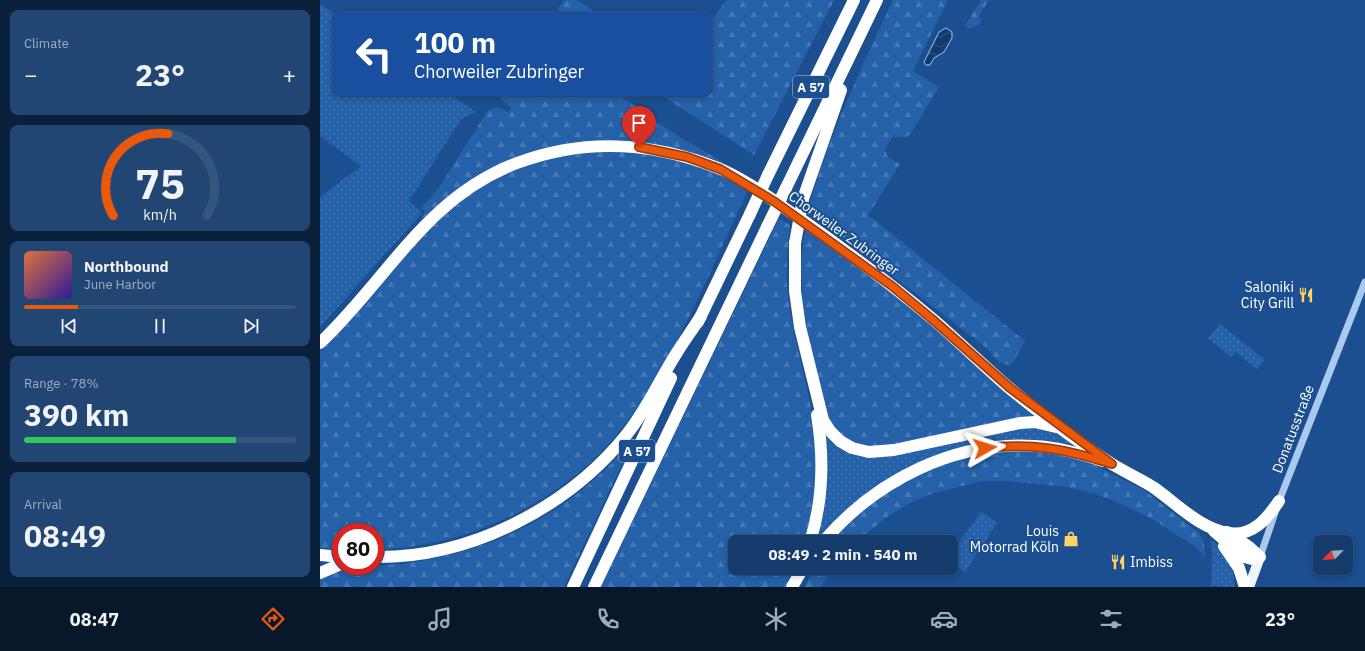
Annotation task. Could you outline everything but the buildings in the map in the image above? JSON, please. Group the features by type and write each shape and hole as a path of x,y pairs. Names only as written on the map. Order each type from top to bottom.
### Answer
{"highway":[{"name":"A 57","path":"572,587 768,175 854,0"},
{"name":"A 57","path":"594,587 877,0"},
{"path":"812,535 820,496 822,461 820,433 800,327 795,291 795,243 803,199 865,23"},
{"name":"Chorweiler Zubringer","path":"320,343 344,318 418,231 442,208 469,188 507,167 556,151 590,146 639,147 687,157 720,169 775,202 892,286 1010,388 1063,429 1112,464 1153,487 1209,526 1227,532"},
{"path":"384,558 405,556 447,548 492,533 526,517 560,497 590,473 627,434 650,403 676,354 701,316"},
{"path":"808,366 826,425 840,441 858,450 876,452 894,450 1028,422 1042,423 1063,429"},
{"name":"Chorweiler Zubringer","path":"830,535 850,513 886,486 925,466 955,455 985,448 1036,446 1070,452 1112,464"},
{"path":"1227,532 1239,533 1254,528 1264,522 1280,501"},
{"path":"1209,526 1244,556 1252,559 1260,557"},
{"path":"1209,526 1239,568 1245,587"},
{"path":"1227,532 1249,546 1260,557"},
{"path":"320,555 332,556"},
{"path":"320,573 332,568"},
{"path":"792,587 799,575"}],"main road":[{"name":"Donatusstraße","path":"1249,587 1260,557"}],"street":[{"name":"Donatusstraße","path":"1260,557 1280,501 1365,282"}],"green space":[{"path":"564,0 577,0 595,12 556,12"},
{"path":"726,0 834,0 754,155 663,96 712,96 712,20"},
{"path":"893,0 948,0 913,71 939,87 911,133 906,137 893,137 885,149 888,157 900,164 867,217 871,217 1025,341 1012,364 1007,365 999,362 984,346 808,211 835,131 857,77"},
{"path":"981,0 989,0 979,16 981,22 972,28 965,26"},
{"path":"320,4 332,12 332,96 452,96 476,112 461,119 409,201 422,213 320,327 320,197 361,166 320,136"},
{"path":"502,96 620,96 678,136 752,179 710,159 666,146 619,140 578,142 451,194 419,222 426,212 421,208 438,189 487,112 493,108 500,108 509,112 511,108 501,99"},
{"path":"615,151 670,157 717,173 747,189 746,195 693,310 679,338 647,393 630,418 606,447 579,472 549,494 518,513 484,528 449,539 412,547 384,549 384,523 332,523 332,549 320,548 320,350 328,343 376,286 416,242 458,204 481,187 506,174 534,163 564,155"},
{"path":"779,218 790,225 787,260 787,286 792,325 812,413 816,446 816,478 812,511 806,535 728,535 728,575 791,575 785,587 601,587"},
{"path":"806,229 910,307 1039,418 874,449 847,441 829,421 808,336 803,304 801,265"},
{"path":"1220,324 1265,360 1257,369 1236,352 1231,357 1208,338"},
{"path":"1031,426 1056,432 1087,453 1034,442 831,535 817,535 827,490 826,434"},
{"path":"633,438 634,439 564,587 320,587 320,578 332,572 332,575 384,575 384,565 420,561 451,555 481,546 510,534 538,520 565,503 589,484 612,462"},
{"path":"1032,449 1087,461 1145,491 1199,533 1204,543 1205,557 1197,548 1154,520 1096,494 1067,487 1007,481 982,481 931,494 908,504 887,517 865,535 835,535 841,527 903,480 972,454"},
{"path":"981,511 997,523 965,572 958,567 958,545"},
{"path":"1210,539 1220,547 1234,569 1234,587 1211,586 1212,552"},
{"path":"811,575 829,575 820,587 805,587"}],"water":[{"path":"946,28 952,32 952,38 944,52 934,58 930,65 926,65 924,62 939,32"}],"place":[{"name":"Saloniki City Grill","path":"1306,295"},
{"name":"Louis Motorrad Köln","path":"1071,539"},
{"name":"Imbiss","path":"1118,562"}],"route":[{"path":"639,147 661,150 687,157 720,169 775,202 812,227 892,286 1010,388 1063,429 1112,464 1058,449 1036,446 985,448"}]}
